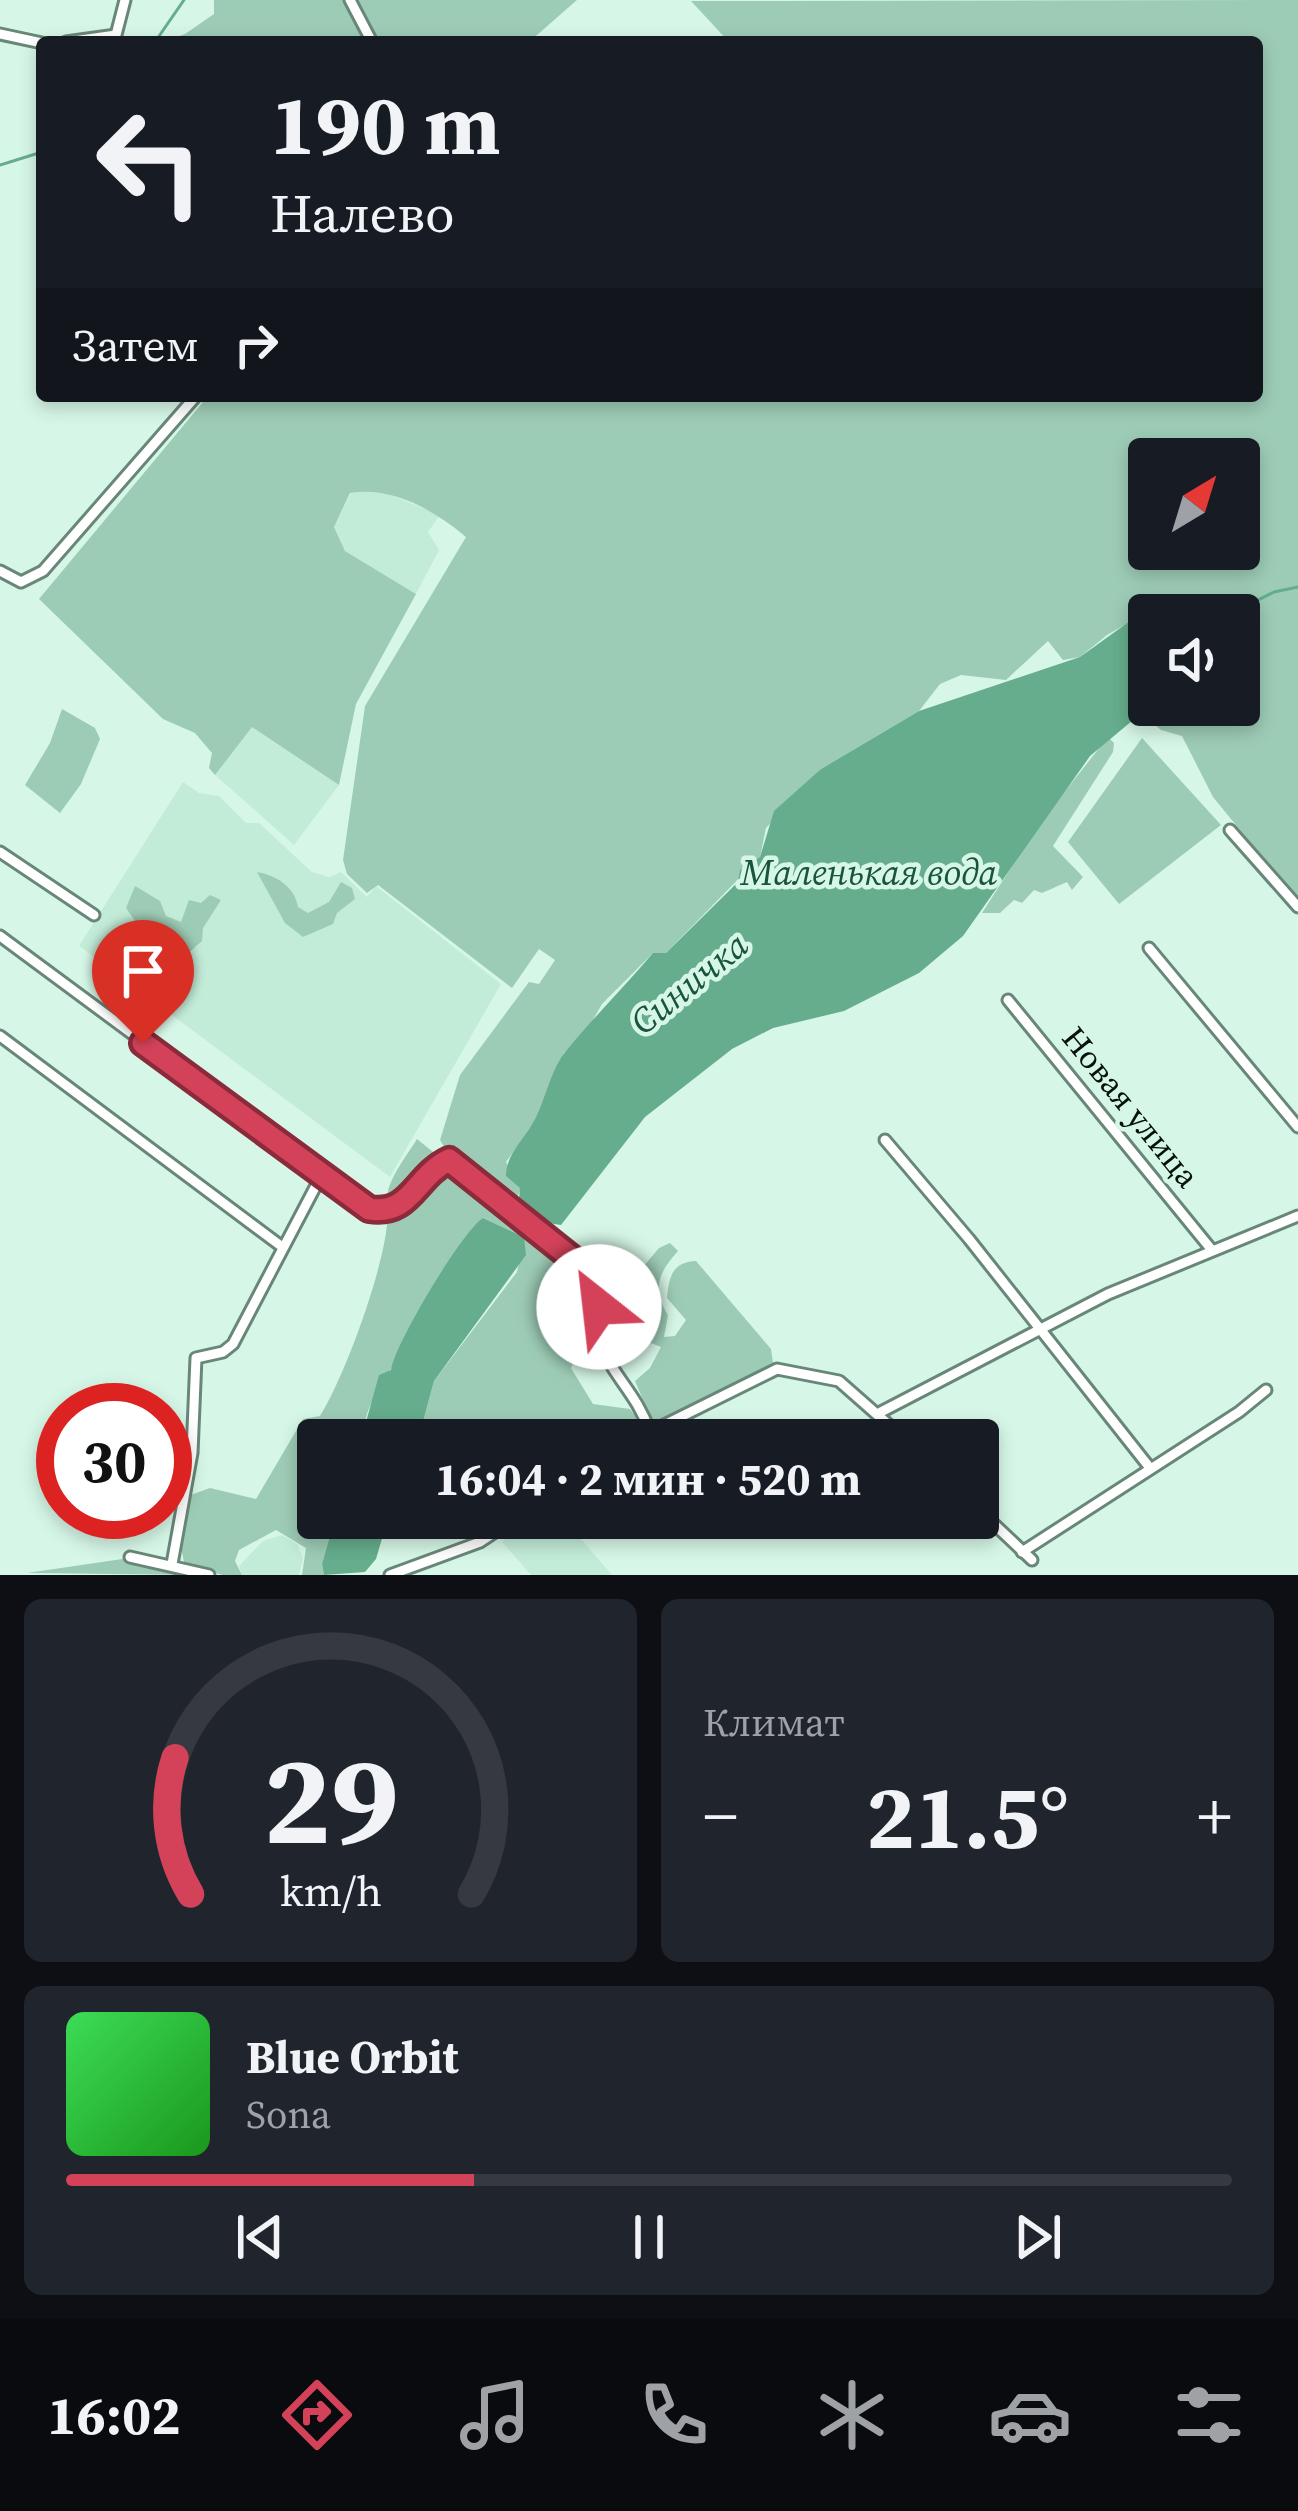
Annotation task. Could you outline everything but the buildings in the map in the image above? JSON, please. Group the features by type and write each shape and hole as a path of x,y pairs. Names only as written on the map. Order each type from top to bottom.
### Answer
{"street":[{"path":"109,36 116,35 125,0"},
{"path":"350,0 369,36"},
{"path":"0,34 36,42"},
{"path":"0,571 21,583 43,571 191,402"},
{"path":"1230,830 1298,908"},
{"path":"0,852 94,915"},
{"path":"0,936 369,1209 387,1212 407,1202 428,1174 449,1160 596,1279 601,1293 599,1342 632,1389 645,1419"},
{"path":"1149,947 1298,1127"},
{"name":"Новая улица","path":"1008,1000 1211,1249"},
{"path":"0,1036 281,1246"},
{"path":"885,1140 1150,1468"},
{"path":"172,1564 193,1453 196,1358 233,1344 321,1176"},
{"path":"878,1414 1108,1294 1298,1216"},
{"path":"676,1419 777,1369 832,1377 883,1419"},
{"path":"1022,1552 1266,1390"},
{"path":"999,1530 1032,1560"},
{"path":"390,1575 484,1539"},
{"path":"130,1557 209,1575"}],"shaded area":[{"path":"214,0 577,0 536,36 179,36 214,14"},
{"path":"1298,0 1298,901 1213,797 1182,736 1156,726 1260,726 1260,594 1128,594 1128,623 1080,657 1063,660 1048,641 1006,680 961,675 940,684 919,711 821,769 766,828 760,857 666,953 652,954 602,1004 586,1032 564,1053 534,1122 506,1162 521,1189 514,1203 446,1150 440,1140 460,1075 529,982 539,984 555,960 539,949 512,988 378,885 367,893 347,874 343,860 365,706 466,537 412,502 381,493 350,493 334,527 345,551 416,594 356,704 339,785 252,727 215,775 209,768 212,753 195,733 163,719 39,599 203,402 1263,402 1263,36 723,36 691,1"},
{"path":"377,489 440,515 428,532 439,550 416,594 345,551 334,527 351,493"},
{"path":"62,709 95,728 100,739 81,784 60,813 25,785 50,743"},
{"path":"252,726 339,785 294,845 215,775"},
{"path":"1108,737 1114,743 1113,752 1053,846 1083,877 1072,890 1067,882 1042,893 1034,890 1022,903 1014,900 1000,913 982,913 1039,824"},
{"path":"1142,738 1221,825 1119,904 1068,842"},
{"path":"183,782 199,793 219,796 246,823 259,823 312,872 329,877 341,872 367,897 376,886 501,984 390,1177 79,946"},
{"path":"257,872 284,883 298,907 308,913 329,902 341,882 352,888 355,899 337,913 333,924 303,937 285,923"},
{"path":"135,886 160,901 166,916 181,922 189,900 201,903 210,895 221,900 203,928 202,941 185,956 140,928 126,908"},
{"path":"417,1139 589,1278 594,1288 596,1347 575,1358 571,1368 593,1404 630,1409 637,1419 424,1419 434,1381 517,1272 524,1237 483,1218 436,1289 366,1419 303,1419 320,1416 361,1323 384,1244 389,1187"},
{"path":"670,1243 678,1251 660,1281 660,1297 668,1315 664,1337 675,1336 686,1320 667,1298 671,1277 682,1264 696,1261 771,1349 773,1363 661,1419 651,1419 635,1381 650,1368 661,1347 628,1334 635,1312 621,1293 659,1248"},
{"path":"297,1429 297,1539 329,1539 324,1575 302,1575 306,1548 276,1530 239,1550 235,1561 242,1575 222,1575 184,1562 179,1539 192,1539 192,1495 210,1488 256,1499"},
{"path":"282,1535 297,1544 303,1558 299,1575 242,1575 239,1566 263,1541"},
{"path":"581,1539 612,1575 531,1575 502,1542"},
{"path":"129,1558 198,1575 27,1573"}],"water":[{"name":"Маленькая вода","path":"1128,622 1128,724 1090,756 963,936 919,973 844,1011 773,1028 732,1049 645,1117 561,1225 543,1220 523,1204 520,1188 506,1176 507,1168 561,1058 653,953 666,953 738,882 740,870 760,857 774,811 821,769 919,711 1080,657"},
{"path":"483,1218 524,1237 526,1255 434,1381 424,1419 367,1419 379,1375 391,1370 431,1289"},
{"path":"329,1539 382,1539 376,1559 365,1572 324,1575"}],"waterway":[{"path":"159,36 184,0"},
{"path":"0,165 36,154"},
{"name":"Синичка","path":"1260,599 1298,587"}],"route":[{"path":"143,1043 369,1209 387,1212 407,1202 428,1174 449,1160 589,1272 601,1293 599,1307"}]}
